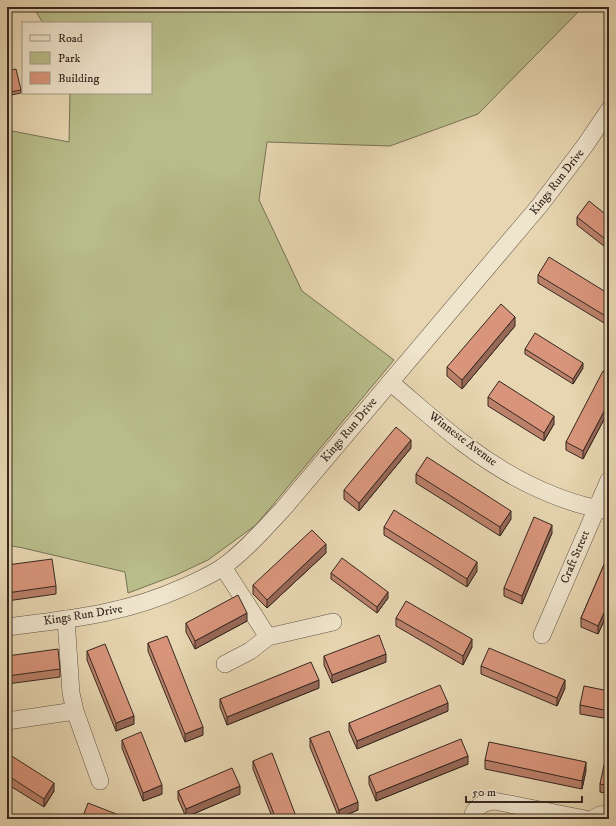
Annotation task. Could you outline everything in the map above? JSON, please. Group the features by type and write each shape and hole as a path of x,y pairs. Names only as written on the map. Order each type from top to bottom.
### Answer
{"street":[{"name":"Kings Run Drive","path":"7,627 93,615 129,608 164,596 198,581 223,567 247,546 283,509 540,205 584,147 609,110"},
{"name":"Winneste Avenue","path":"390,382 462,442 492,463 523,481 556,495 603,510"},
{"name":"Craft Street","path":"542,635 603,510 609,480"},
{"path":"223,567 268,637"},
{"path":"66,619 71,693 75,711 100,781"},
{"path":"225,664 250,651 268,637 333,622"},
{"path":"7,721 75,711"},
{"path":"472,819 476,809 482,803 494,801 585,819"},
{"path":"593,819 600,815 609,814"}],"green space":[{"path":"33,7 583,7 478,114 390,146 267,142 259,200 302,291 394,360 256,525 208,560 176,575 128,593 125,572 7,545 7,130 69,142 70,94 152,94 152,22 42,22"}],"building":[{"path":"16,69 21,90 11,92 7,71"},
{"path":"589,201 609,217 609,242 577,217"},
{"path":"549,257 609,294 609,318 538,275"},
{"path":"501,304 515,317 462,380 447,367"},
{"path":"535,333 583,363 573,379 525,349"},
{"path":"603,371 609,375 609,402 583,451 566,442"},
{"path":"499,381 554,416 544,433 488,397"},
{"path":"396,427 411,440 359,503 344,490"},
{"path":"427,457 511,511 500,527 416,474"},
{"path":"394,510 477,562 467,579 384,527"},
{"path":"534,517 552,525 522,596 504,588"},
{"path":"312,530 326,544 267,600 253,585"},
{"path":"609,553 609,602 598,626 581,618"},
{"path":"342,558 388,592 377,607 331,573"},
{"path":"52,559 56,586 7,593 7,565"},
{"path":"238,595 247,613 195,641 186,623"},
{"path":"406,601 472,639 463,656 396,618"},
{"path":"379,635 386,654 332,675 324,656"},
{"path":"167,636 203,727 185,734 148,643"},
{"path":"105,644 134,716 116,723 87,651"},
{"path":"489,648 565,680 557,698 481,666"},
{"path":"58,649 60,669 7,676 7,656"},
{"path":"311,662 319,680 227,717 220,699"},
{"path":"440,685 448,703 357,741 349,723"},
{"path":"584,686 609,691 609,711 580,705"},
{"path":"329,731 358,802 339,810 310,738"},
{"path":"141,732 162,785 143,793 122,740"},
{"path":"461,739 468,756 376,793 369,776"},
{"path":"489,742 586,762 582,781 485,760"},
{"path":"7,753 54,783 44,799 7,775"},
{"path":"272,753 297,819 276,819 253,761"},
{"path":"604,765 609,766 609,786 600,784"},
{"path":"232,768 240,786 186,809 178,791"},
{"path":"88,803 129,819 82,819"}]}
